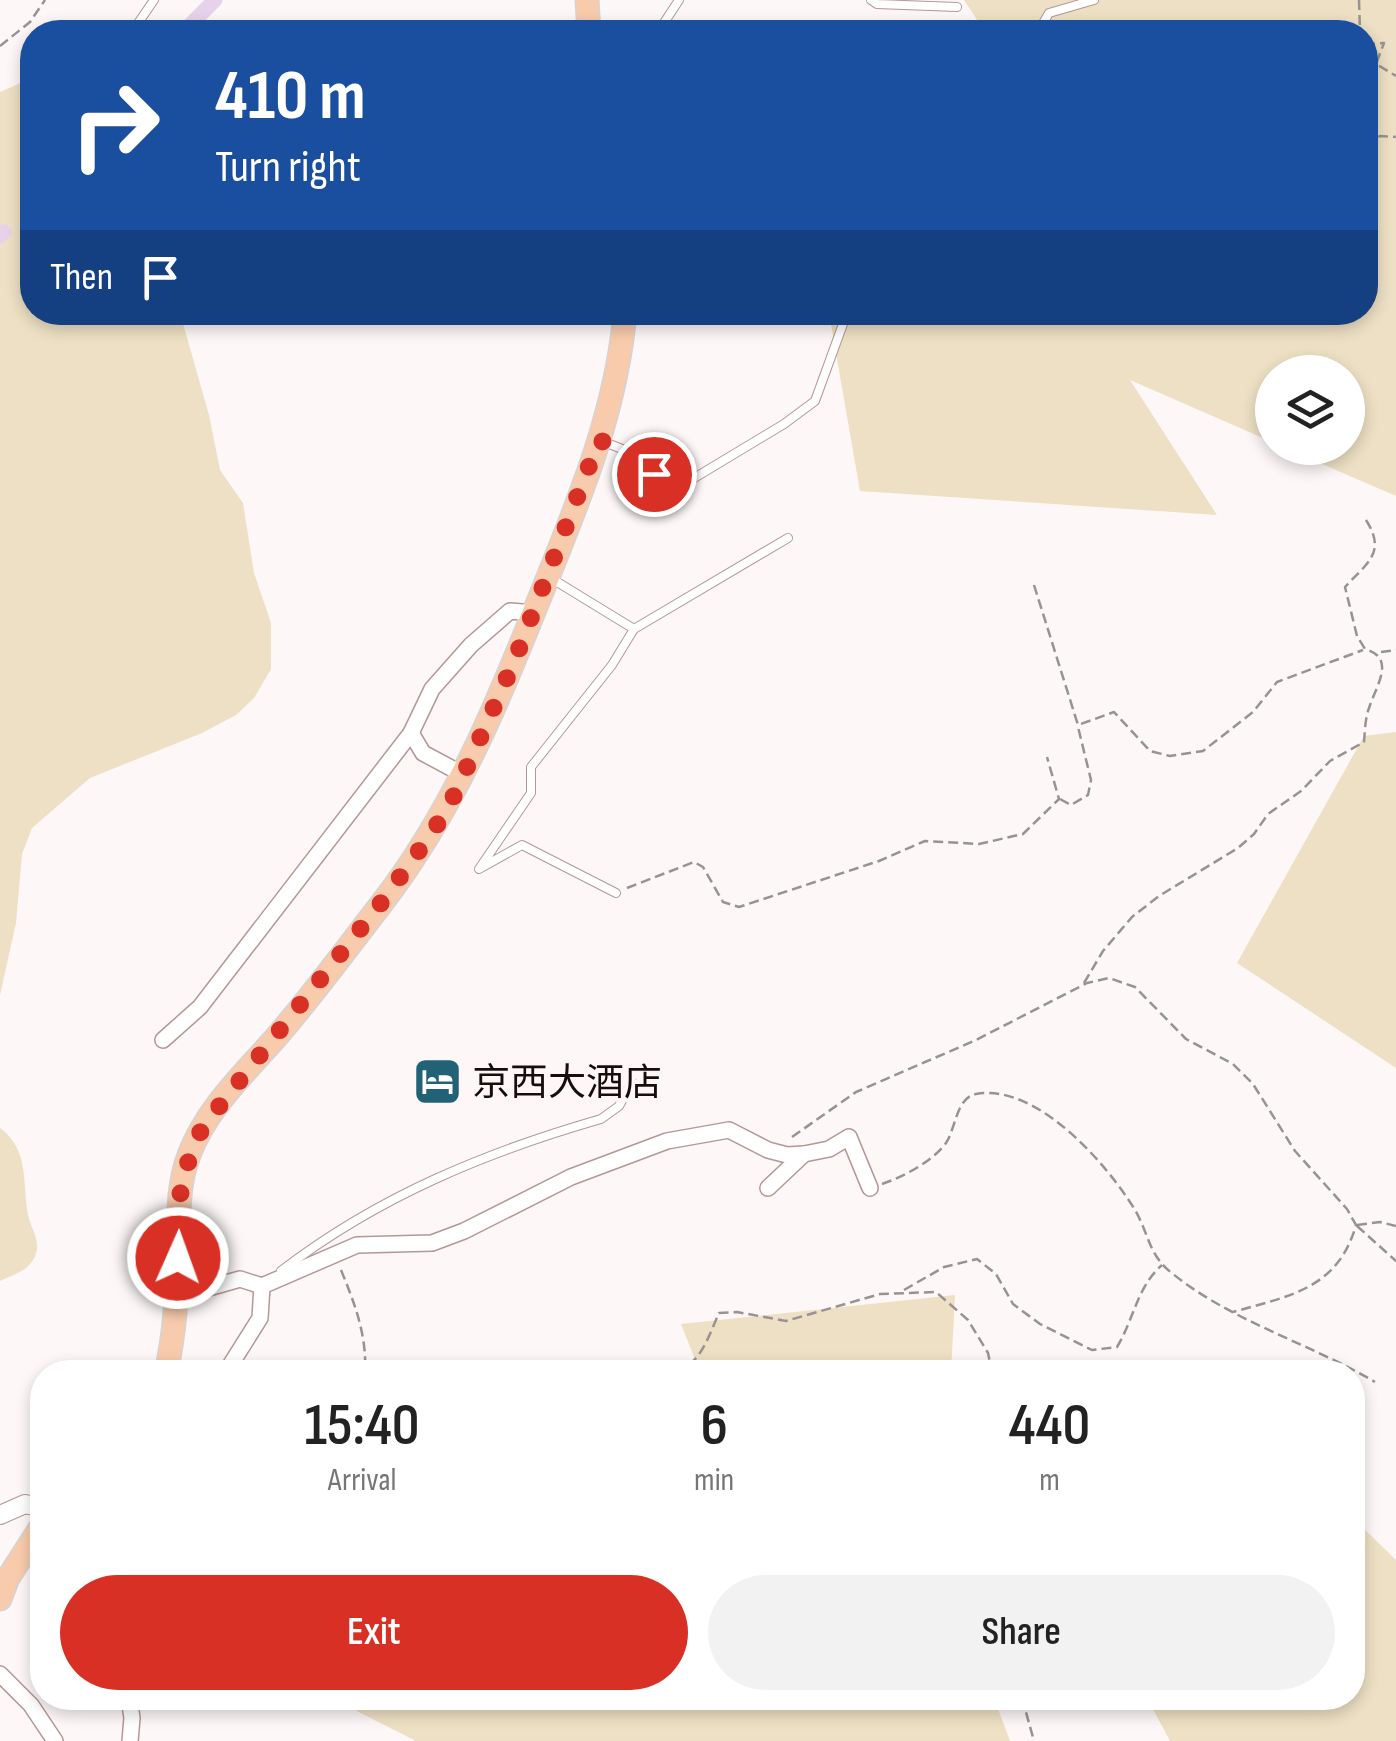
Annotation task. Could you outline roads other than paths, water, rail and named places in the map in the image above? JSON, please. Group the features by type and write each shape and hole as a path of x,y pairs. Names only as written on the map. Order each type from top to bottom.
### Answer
{"main road":[{"path":"168,1360 177,1297 181,1180 202,1128 384,899 434,830 464,774 534,612 599,440 618,368 623,325"},
{"path":"0,1600 8,1578 30,1544"}],"street":[{"path":"163,1040 200,1007 412,733 432,689 471,645 510,611 534,612"},
{"path":"412,733 424,753 464,774"},
{"path":"177,1297 240,1279 262,1286 356,1245 432,1243 464,1231 571,1176 667,1140 729,1130 776,1152 804,1154 829,1149 849,1137 870,1188"},
{"path":"768,1188 804,1154"},
{"path":"234,1360 260,1318 262,1286"},
{"path":"0,1516 24,1504 30,1505"},
{"path":"0,1674 30,1705"},
{"path":"34,1710 56,1741"},
{"path":"130,1710 130,1741"}],"lane":[{"path":"871,0 877,4 957,7"},
{"path":"1045,20 1049,12 1094,0"},
{"path":"599,440 637,456 671,492 815,401 843,325"},
{"path":"616,892 522,846 478,870 530,794 532,767 612,665 634,629 788,538"},
{"path":"548,576 634,629"},
{"path":"262,1286 322,1239 414,1187 466,1163 601,1119 619,1106 632,1082"}],"waterway":[{"path":"195,20 215,0"},
{"path":"0,236 4,232"}],"place":[{"name":"京西大酒店","path":"437,1082"}]}
